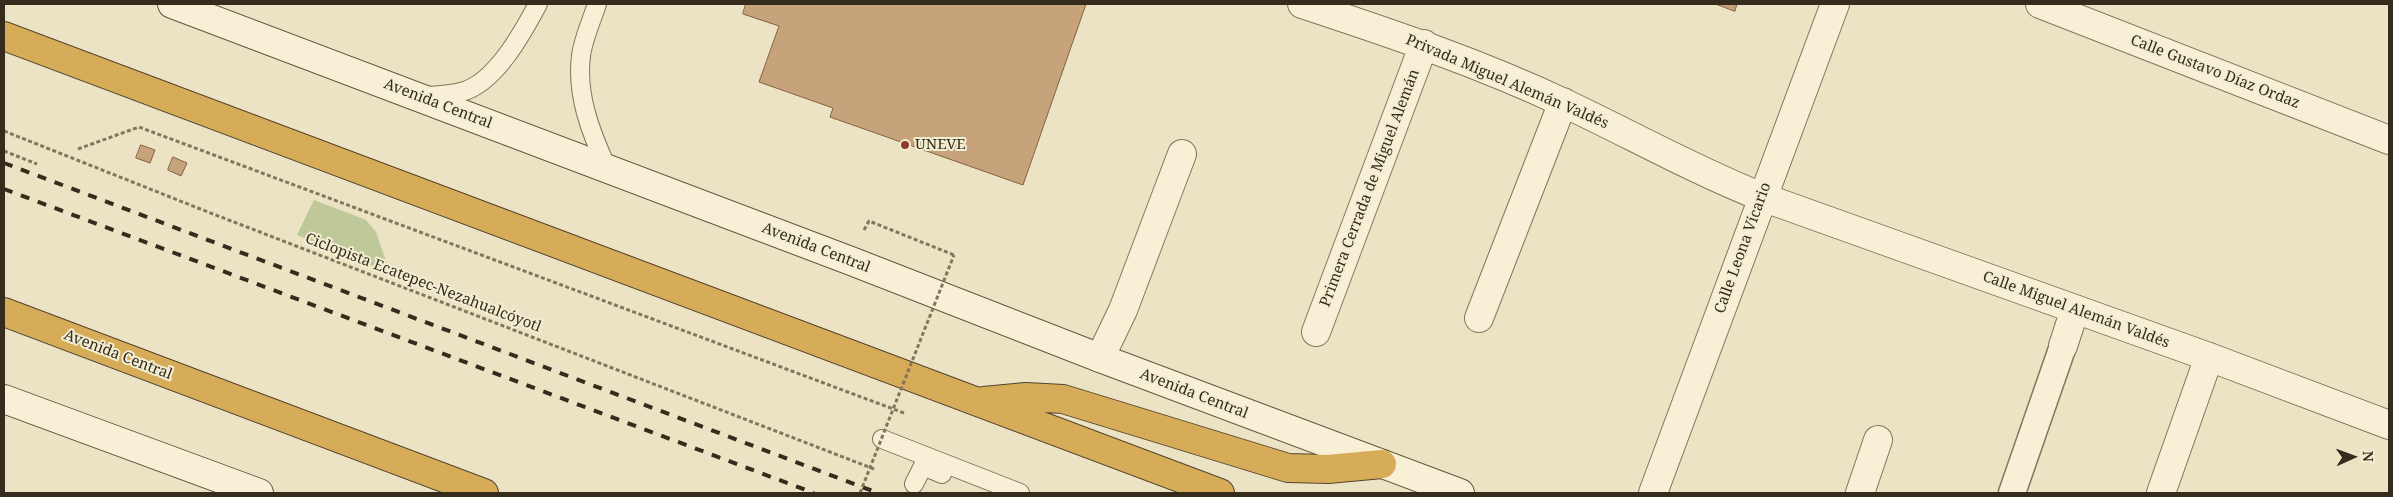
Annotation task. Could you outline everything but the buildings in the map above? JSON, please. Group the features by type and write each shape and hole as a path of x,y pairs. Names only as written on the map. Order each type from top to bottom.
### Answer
{"highway":[{"path":"4,36 1220,493"},
{"name":"Avenida Central","path":"4,312 484,493"},
{"path":"975,401 1026,397 1063,399 1288,468 1328,469 1382,464"}],"street":[{"name":"Avenida Central","path":"172,4 607,168 1100,358 1460,493"},
{"name":"Privada Miguel Alemán Valdés","path":"1302,4 1424,44 1563,102 1718,180 1762,197"},
{"name":"Calle Leona Vicario","path":"1653,493 1835,4"},
{"name":"Calle Gustavo Díaz Ordaz","path":"2040,4 2389,140"},
{"name":"Primera Cerrada de Miguel Alemán","path":"1316,332 1424,44"},
{"path":"1479,318 1563,102"},
{"path":"1100,358 1123,310 1182,154"},
{"name":"Calle Miguel Alemán Valdés","path":"1762,197 2209,357 2389,425"},
{"path":"2012,493 2075,309"},
{"path":"2161,493 2209,357"},
{"path":"4,399 259,493"},
{"path":"1860,493 1878,440"}],"lane":[{"path":"416,96 463,92 476,85 494,69 521,35 538,4"},
{"path":"597,4 581,54 580,72 584,108 593,136 607,168"},
{"path":"882,439 1020,493"},
{"path":"914,484 923,466 991,493"}],"path":[{"path":"78,149 138,127 905,413"},
{"name":"Ciclopista Ecatepec-Nezahualcóyotl","path":"4,131 834,454"},
{"path":"4,151 37,164"},
{"path":"860,493 954,255 868,221"}],"green space":[{"path":"314,200 366,220 376,232 390,273 297,235"}],"railway":[{"path":"4,163 878,493"},
{"path":"4,189 814,493"}],"place":[{"name":"UNEVE","path":"905,145"}]}
